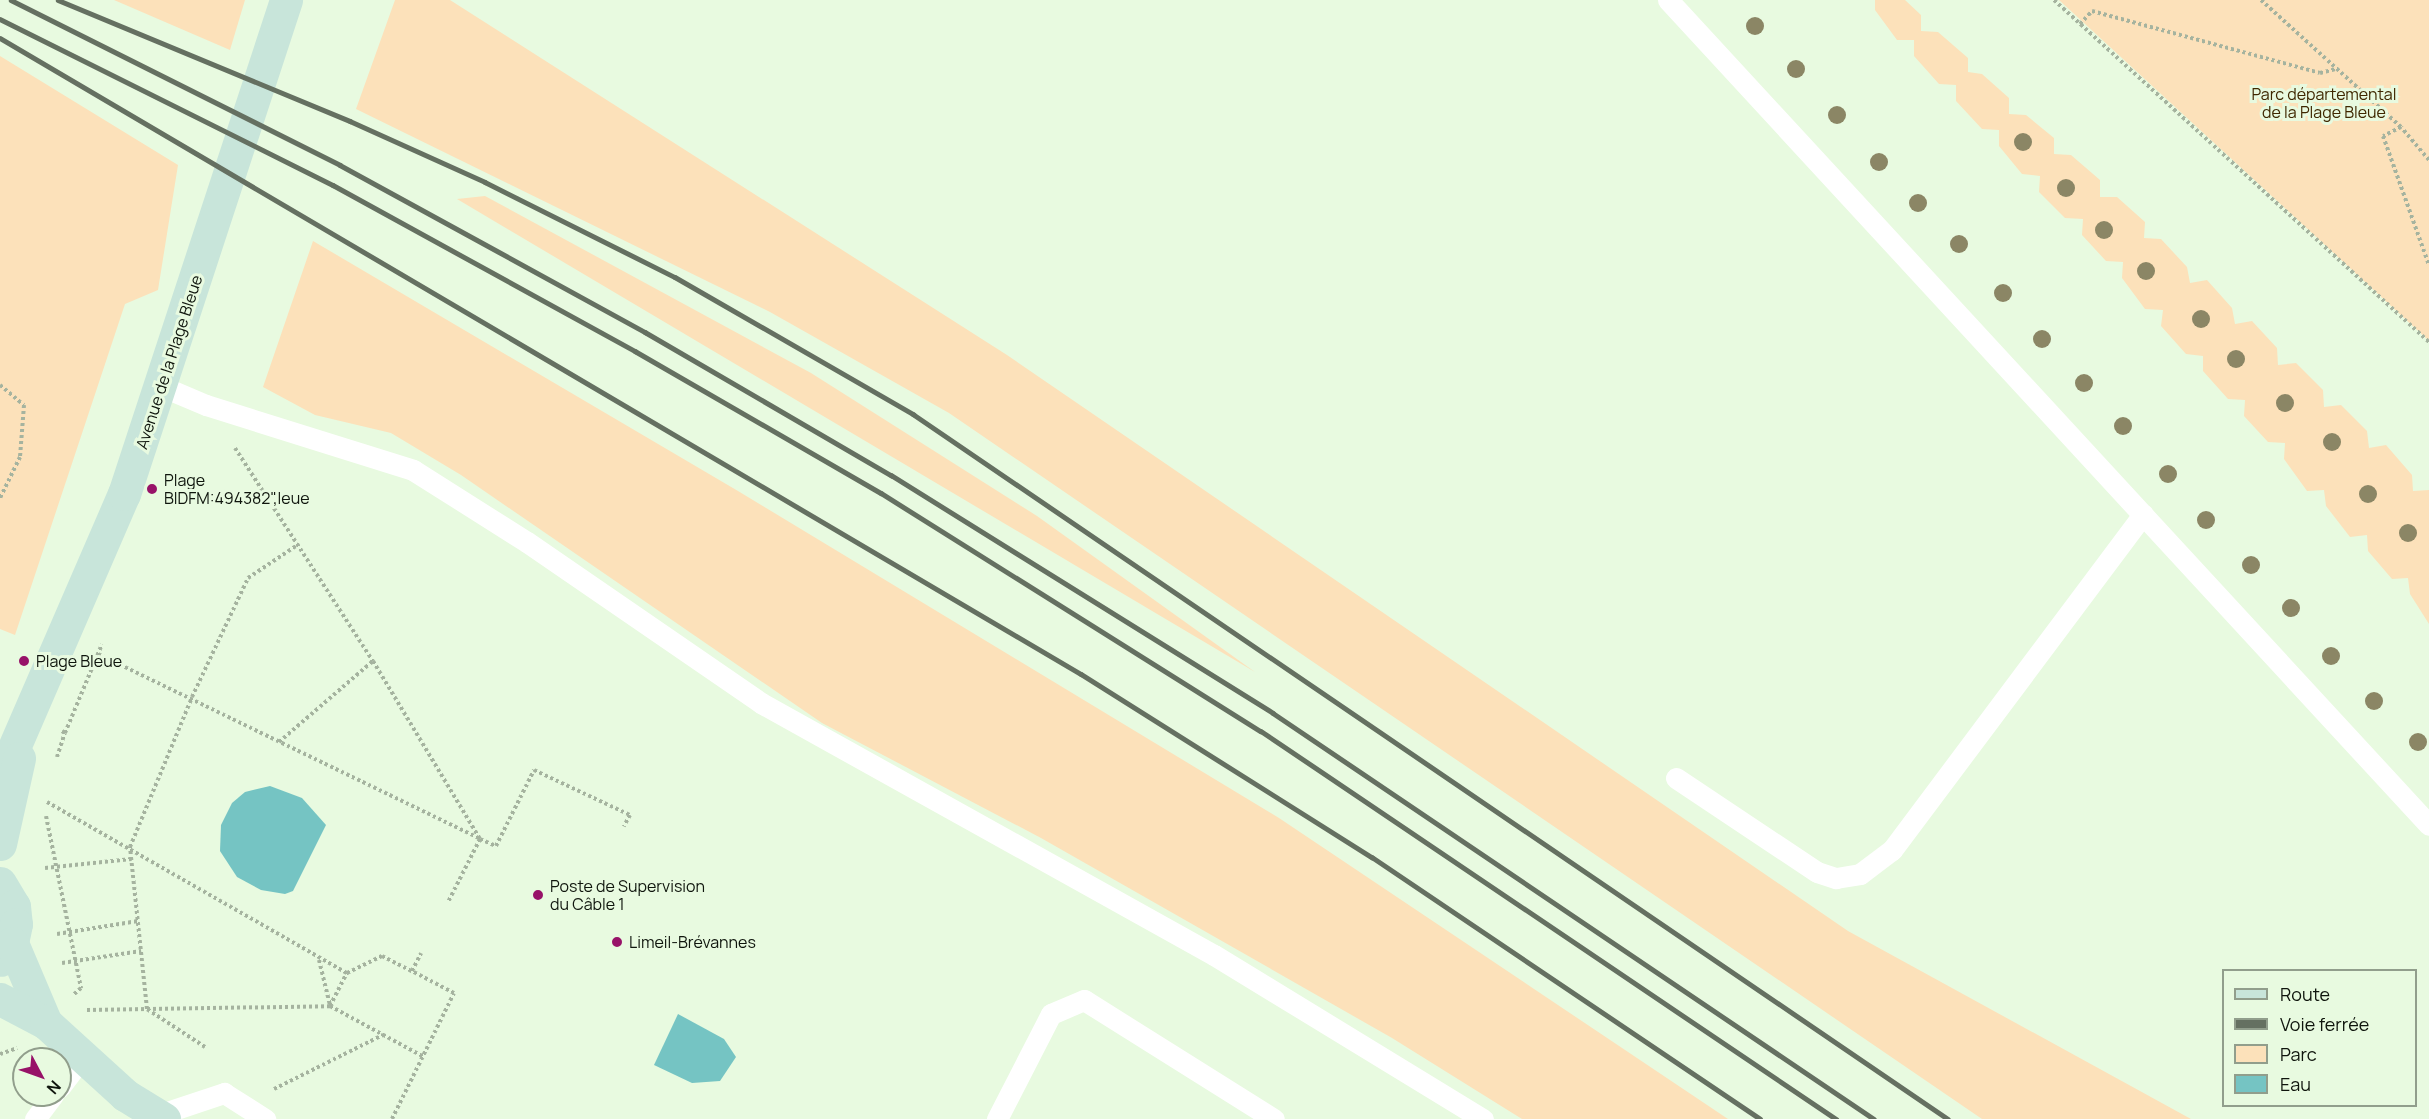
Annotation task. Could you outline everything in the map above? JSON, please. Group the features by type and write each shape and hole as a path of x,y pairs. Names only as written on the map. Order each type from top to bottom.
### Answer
{"main road":[{"name":"Avenue de la Plage Bleue","path":"0,780 124,494 286,0"},
{"name":"Avenue de la Plage Bleue","path":"0,844 28,716"},
{"path":"0,883 14,906 6,952 46,1023"},
{"path":"0,999 46,1023 125,1095 161,1117"}],"lane":[{"path":"1668,0 2429,825"},
{"path":"161,386 206,405 413,470 527,542 761,703 1214,955 1484,1119"},
{"path":"1676,778 1817,872 1836,878 1860,874 1892,850 2143,515"},
{"path":"997,1119 1052,1014 1084,1000 1274,1119"},
{"path":"72,1071 83,1057"},
{"path":"161,1117 224,1094 265,1119"}],"path":[{"path":"2054,0 2429,342"},
{"path":"2261,0 2401,126 2429,160"},
{"path":"2080,24 2092,10 2320,73 2336,69"},
{"path":"2401,126 2383,136 2429,265"},
{"path":"0,385 24,405 20,458 0,498"},
{"path":"206,405 299,544 373,661 480,839"},
{"path":"147,1009 130,847 192,697 248,578 299,544"},
{"path":"98,654 192,697 279,742 496,846 534,770 630,815 624,826"},
{"path":"279,742 373,661"},
{"path":"54,766 65,733"},
{"path":"71,997 81,988 58,867 42,800 130,847 319,960 347,973"},
{"path":"448,902 480,839"},
{"path":"45,868 132,859"},
{"path":"57,933 138,921"},
{"path":"62,963 141,951"},
{"path":"412,971 421,953"},
{"path":"330,1006 347,973 382,956 454,993 392,1119"},
{"path":"319,960 330,1006"},
{"path":"80,1010 330,1006 424,1058"},
{"path":"147,1009 205,1047"},
{"path":"271,1090 384,1035"}],"green space":[{"path":"114,0 245,0 230,50"},
{"path":"395,0 450,0 1007,355 1848,931 2191,1119 1982,1119 949,413 770,312 356,109"},
{"path":"1875,0 1905,0 1921,15 1921,31 1938,32 1968,58 1968,72 1982,74 2009,98 2009,114 2026,115 2054,138 2054,154 2071,155 2100,180 2100,197 2117,197 2145,222 2144,238 2161,239 2187,267 2190,283 2207,280 2232,308 2235,324 2252,321 2277,348 2278,365 2296,363 2323,390 2324,407 2341,405 2367,431 2369,448 2386,445 2412,475 2413,491 2429,490 2429,624 2410,594 2408,578 2392,579 2368,551 2367,535 2350,537 2326,506 2324,490 2307,491 2284,459 2285,443 2268,442 2244,416 2245,400 2228,399 2203,371 2203,356 2186,354 2161,326 2163,310 2145,309 2122,278 2123,262 2106,261 2082,235 2083,219 2065,218 2039,192 2040,176 2022,174 1999,146 1999,130 1982,129 1956,101 1956,85 1939,84 1914,56 1914,40 1897,40 1875,10"},
{"name":"Parc départemental de la Plage Bleue","path":"2059,0 2429,0 2429,341"},
{"path":"0,56 178,165 158,290 125,304 15,635 0,629"},
{"path":"485,196 811,373 1037,516 1255,672 457,199"},
{"path":"313,241 738,491 1279,818 1728,1119 1522,1119 1392,1038 1041,838 822,723 461,475 391,433 315,415 263,387"}],"water":[{"path":"270,786 302,798 326,825 293,891 285,894 261,890 237,877 220,851 221,825 232,803 245,792"},
{"path":"678,1014 724,1039 736,1057 720,1081 692,1083 654,1065"}],"railway":[{"path":"11,0 340,165 645,332 891,475 1273,713 1874,1119"},
{"path":"58,0 350,121 485,182 675,277 913,414 1948,1119"},
{"path":"0,19 333,185 635,351 881,493 1261,731 1836,1119"},
{"path":"0,38 1081,674 1372,857 1760,1119"}],"place":[{"name":"Plage BIDFM:494382\",leue","path":"152,489"},
{"name":"Plage Bleue","path":"24,661"},
{"name":"Poste de Supervision du Câble 1","path":"538,895"},
{"name":"Limeil-Brévannes","path":"617,942"}]}
